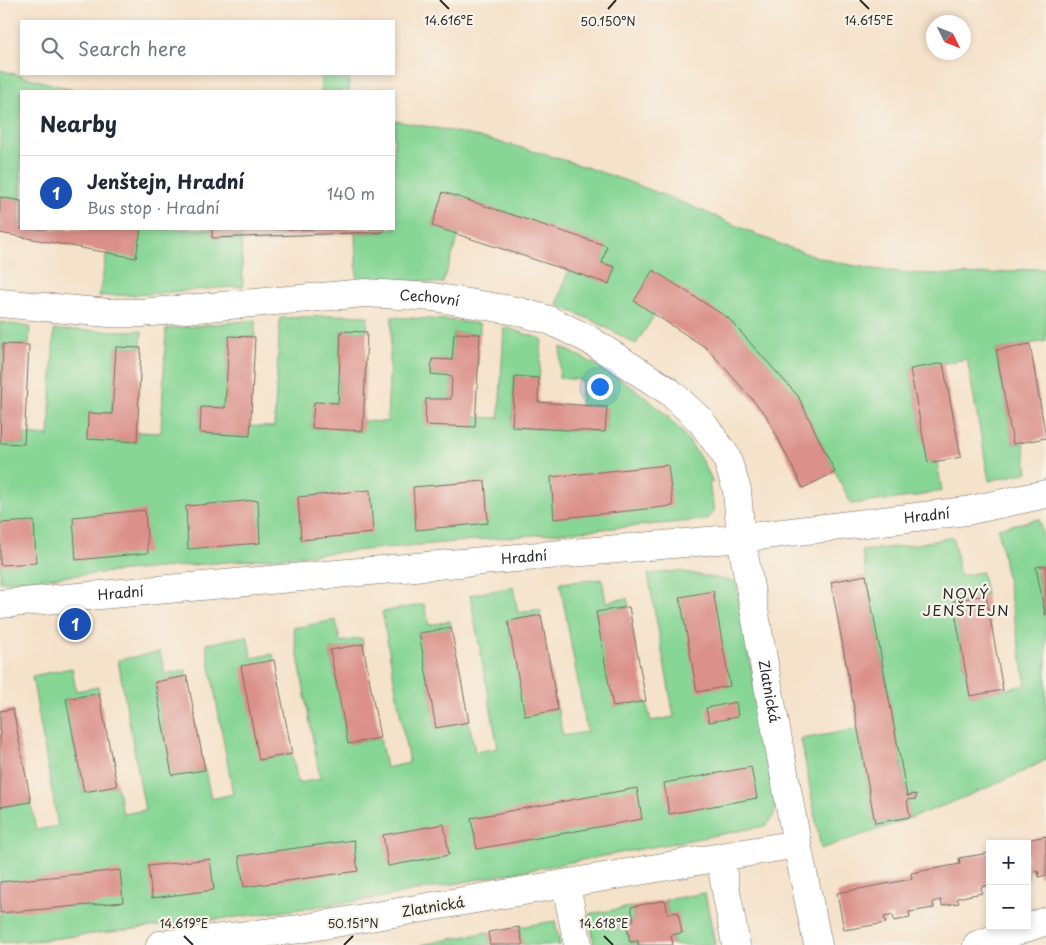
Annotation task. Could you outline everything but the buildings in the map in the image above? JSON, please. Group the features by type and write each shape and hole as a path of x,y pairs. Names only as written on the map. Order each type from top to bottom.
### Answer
{"street":[{"name":"Cechovní","path":"0,303 109,313 141,313 365,293 433,297 516,311 549,320 588,339 670,392 701,421 726,456 737,490 741,538"},
{"name":"Hradní","path":"0,604 741,538 966,511 1046,494"},
{"name":"Zlatnická","path":"741,538 797,844 818,945"},
{"name":"Zlatnická","path":"160,945 301,937 566,885 797,844"},
{"path":"720,858 736,945"},
{"path":"566,885 578,945"},
{"path":"977,945 1046,921"}],"green space":[{"path":"0,70 73,90 20,90 20,201 0,197"},
{"path":"320,75 349,75 349,90 321,90"},
{"path":"395,121 470,135 545,154 619,178 776,242 828,260 887,271 926,274 986,274 1046,269 1046,341 996,350 1013,444 1023,443 1028,472 989,481 967,359 910,369 928,462 937,462 942,491 912,497 851,504 798,396 655,314 636,344 596,322 557,305 568,271 609,283 615,267 602,263 606,246 443,192 432,225 459,235 443,283 357,279 355,233 384,232 384,230 395,230"},
{"path":"141,230 212,230 213,238 241,237 243,286 136,295 99,296 107,252 136,257"},
{"path":"343,315 368,316 367,332 341,331 338,403 314,403 312,428 362,431 363,421 387,422 392,317 480,324 480,334 454,333 452,360 432,359 431,374 452,376 451,399 426,399 425,425 475,427 476,417 499,418 504,327 542,339 539,378 515,377 512,427 605,432 607,408 580,405 582,380 559,378 561,347 630,386 668,417 685,436 713,482 709,483 714,511 709,518 704,520 0,582 0,443 24,444 25,434 49,436 54,330 142,331 141,348 116,347 112,414 89,413 87,439 137,442 137,432 161,433 166,329 255,320 255,337 229,336 225,408 201,407 200,433 249,436 250,426 274,427 280,318"},
{"path":"0,322 30,327 29,345 3,344 0,409"},
{"path":"1039,519 1046,552 1046,565 1036,567 1046,620 1046,760 964,798 821,849 801,739 858,729 875,823 910,817 907,800 916,799 915,794 907,796 862,551 912,545 953,537 960,576 982,572 986,595 953,602 970,696 1026,685 998,528"},
{"path":"679,571 736,582 776,808 773,817 765,826 378,898 279,912 42,940 0,943 0,807 31,802 36,830 58,826 32,676 72,668 76,691 98,687 99,693 66,699 83,792 117,786 123,814 145,810 118,660 160,652 165,674 186,670 187,676 155,683 172,775 205,770 211,799 233,794 206,644 247,636 252,658 273,654 274,660 259,760 292,754 298,783 320,779 293,628 336,620 340,642 362,638 363,644 330,650 348,744 380,738 386,768 409,763 382,612 424,604 429,625 450,621 451,628 419,634 436,727 469,722 475,752 498,748 470,595 513,587 518,613 540,609 541,615 508,621 558,710 563,736 587,732 560,583 602,579 606,602 627,598 629,607 596,612 614,707 646,701 651,721 674,717 648,574"},
{"path":"705,893 715,945 673,945 671,935 682,933 668,914 665,900"},
{"path":"631,907 634,920 626,922 630,942 638,941 638,945 594,945 589,914"},
{"path":"555,921 560,945 523,945 519,927"},
{"path":"488,932 490,945 420,945"}],"place":[{"name":"Jenštejn, Hradní","path":"75,624"}],"district":[{"name":"NOVÝ JENŠTEJN","path":"966,602"}]}
